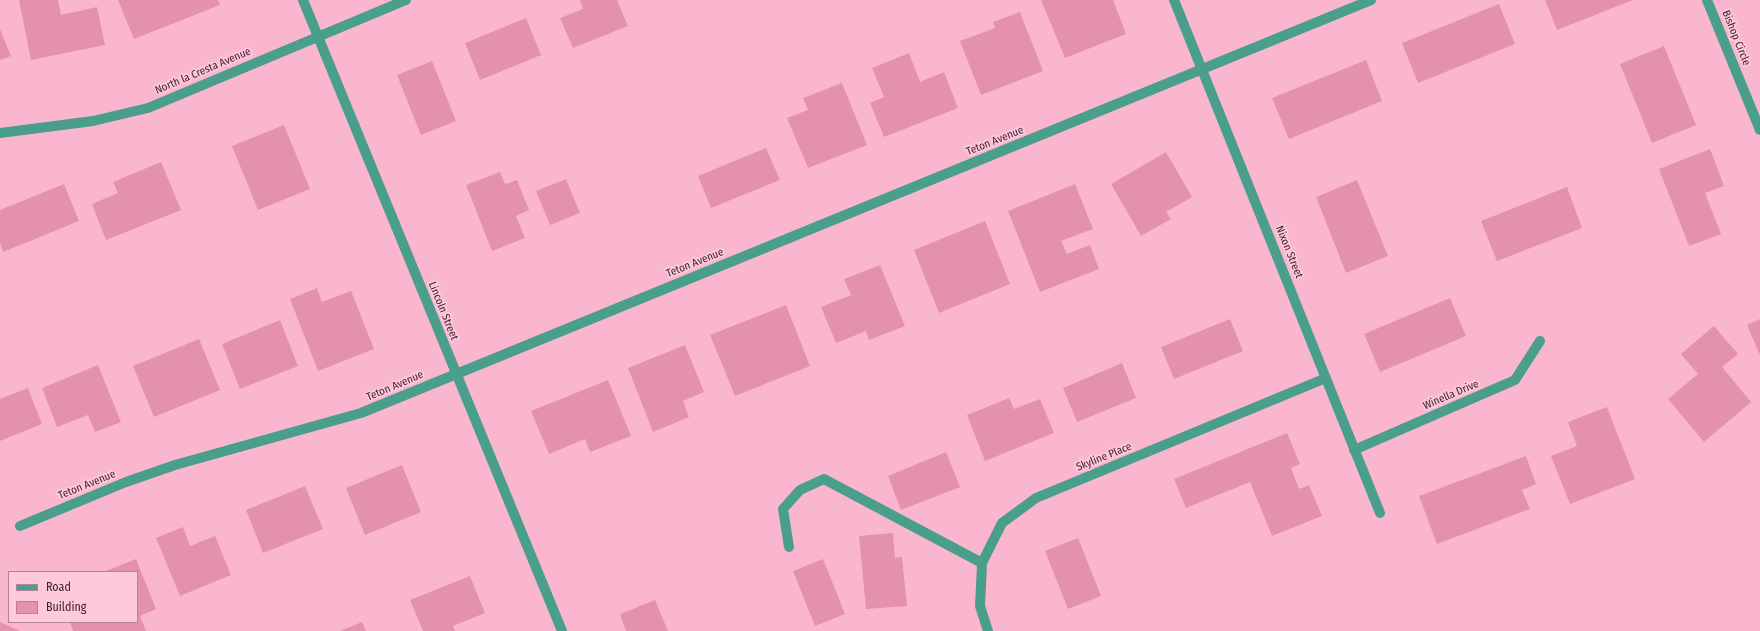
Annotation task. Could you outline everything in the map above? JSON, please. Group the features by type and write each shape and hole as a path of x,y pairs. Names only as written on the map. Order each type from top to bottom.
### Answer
{"street":[{"name":"Lincoln Street","path":"303,0 562,631"},
{"name":"North la Cresta Avenue","path":"0,133 93,121 148,108 406,0"},
{"name":"Nixon Street","path":"1174,0 1380,513"},
{"name":"Teton Avenue","path":"20,526 126,482 175,466 360,413 1203,70 1371,0"},
{"name":"Bishop Circle","path":"1707,0 1760,130"},
{"name":"Winella Drive","path":"1354,450 1514,380 1540,341"},
{"name":"Skyline Place","path":"988,631 980,606 982,563 1002,523 1036,498 1326,378"},
{"path":"789,546 783,509 800,490 824,479 982,563"}],"building":[{"path":"19,0 58,0 61,15 97,7 105,45 31,60"},
{"path":"118,0 218,0 220,5 134,39"},
{"path":"580,0 617,0 628,26 573,48 560,18 583,9"},
{"path":"1041,0 1113,0 1126,34 1065,58"},
{"path":"1545,0 1633,0 1557,30"},
{"path":"1499,4 1515,44 1418,83 1402,43"},
{"path":"1020,12 1043,71 981,95 960,41 995,28 993,22"},
{"path":"526,18 541,55 480,80 465,43"},
{"path":"0,29 11,56 0,60"},
{"path":"1664,46 1696,125 1652,143 1620,64"},
{"path":"909,53 920,82 944,72 958,108 884,137 870,103 884,97 872,68"},
{"path":"1366,60 1382,101 1289,139 1272,98"},
{"path":"432,61 456,121 421,135 397,75"},
{"path":"842,83 867,145 808,168 787,118 808,110 803,98"},
{"path":"284,125 310,189 258,210 232,146"},
{"path":"766,148 780,180 711,208 698,176"},
{"path":"1710,149 1724,186 1705,193 1721,234 1689,246 1659,169"},
{"path":"1166,152 1192,197 1166,212 1171,219 1141,236 1111,184"},
{"path":"161,162 181,210 106,240 92,204 118,193 113,182"},
{"path":"500,172 505,184 517,180 529,210 516,216 525,238 492,251 466,185"},
{"path":"566,179 580,213 550,225 536,191"},
{"path":"1357,180 1388,256 1346,273 1316,197"},
{"path":"64,184 79,221 3,252 0,243 0,210"},
{"path":"1075,184 1093,229 1061,241 1067,254 1090,245 1099,269 1040,292 1008,211"},
{"path":"1567,187 1582,228 1497,261 1481,221"},
{"path":"985,221 1010,284 939,313 914,250"},
{"path":"880,265 905,326 869,340 866,331 836,343 821,307 851,295 844,279"},
{"path":"317,288 322,302 351,291 374,349 318,371 290,299"},
{"path":"1450,298 1466,336 1380,372 1364,334"},
{"path":"786,305 810,366 735,396 710,335"},
{"path":"1230,319 1243,351 1174,379 1161,347"},
{"path":"1760,319 1760,355 1747,325"},
{"path":"280,320 298,366 240,389 222,344"},
{"path":"1714,326 1738,354 1722,367 1751,402 1704,442 1668,399 1698,374 1681,354"},
{"path":"199,339 220,390 154,417 133,366"},
{"path":"685,345 704,392 683,401 689,417 653,432 628,368"},
{"path":"1122,363 1136,398 1077,422 1063,388"},
{"path":"98,365 121,422 95,432 88,415 57,427 42,388"},
{"path":"608,380 631,436 590,452 585,439 549,454 531,411"},
{"path":"28,388 42,424 0,441 0,399"},
{"path":"1009,398 1014,409 1040,399 1054,433 985,461 967,415"},
{"path":"1607,407 1635,479 1570,504 1551,456 1577,446 1568,422"},
{"path":"1287,433 1300,464 1291,468 1299,489 1309,485 1322,516 1272,536 1250,482 1186,508 1174,479"},
{"path":"946,452 960,487 901,510 888,476"},
{"path":"1526,456 1536,484 1522,490 1530,509 1437,544 1419,496"},
{"path":"402,465 421,512 365,535 346,488"},
{"path":"305,486 323,529 263,553 246,510"},
{"path":"183,527 190,546 215,536 231,575 180,596 156,538"},
{"path":"893,533 895,558 902,557 907,606 866,609 859,536"},
{"path":"1078,538 1101,596 1068,609 1045,551"},
{"path":"136,559 156,609 140,616 146,631 73,631 70,623 138,623 138,571 106,571"},
{"path":"823,559 845,614 815,626 793,571"},
{"path":"470,576 485,613 453,626 455,631 423,631 410,600"},
{"path":"655,600 668,631 626,631 620,614"},
{"path":"0,622 20,631 0,631"},
{"path":"362,622 366,631 340,631"}]}
